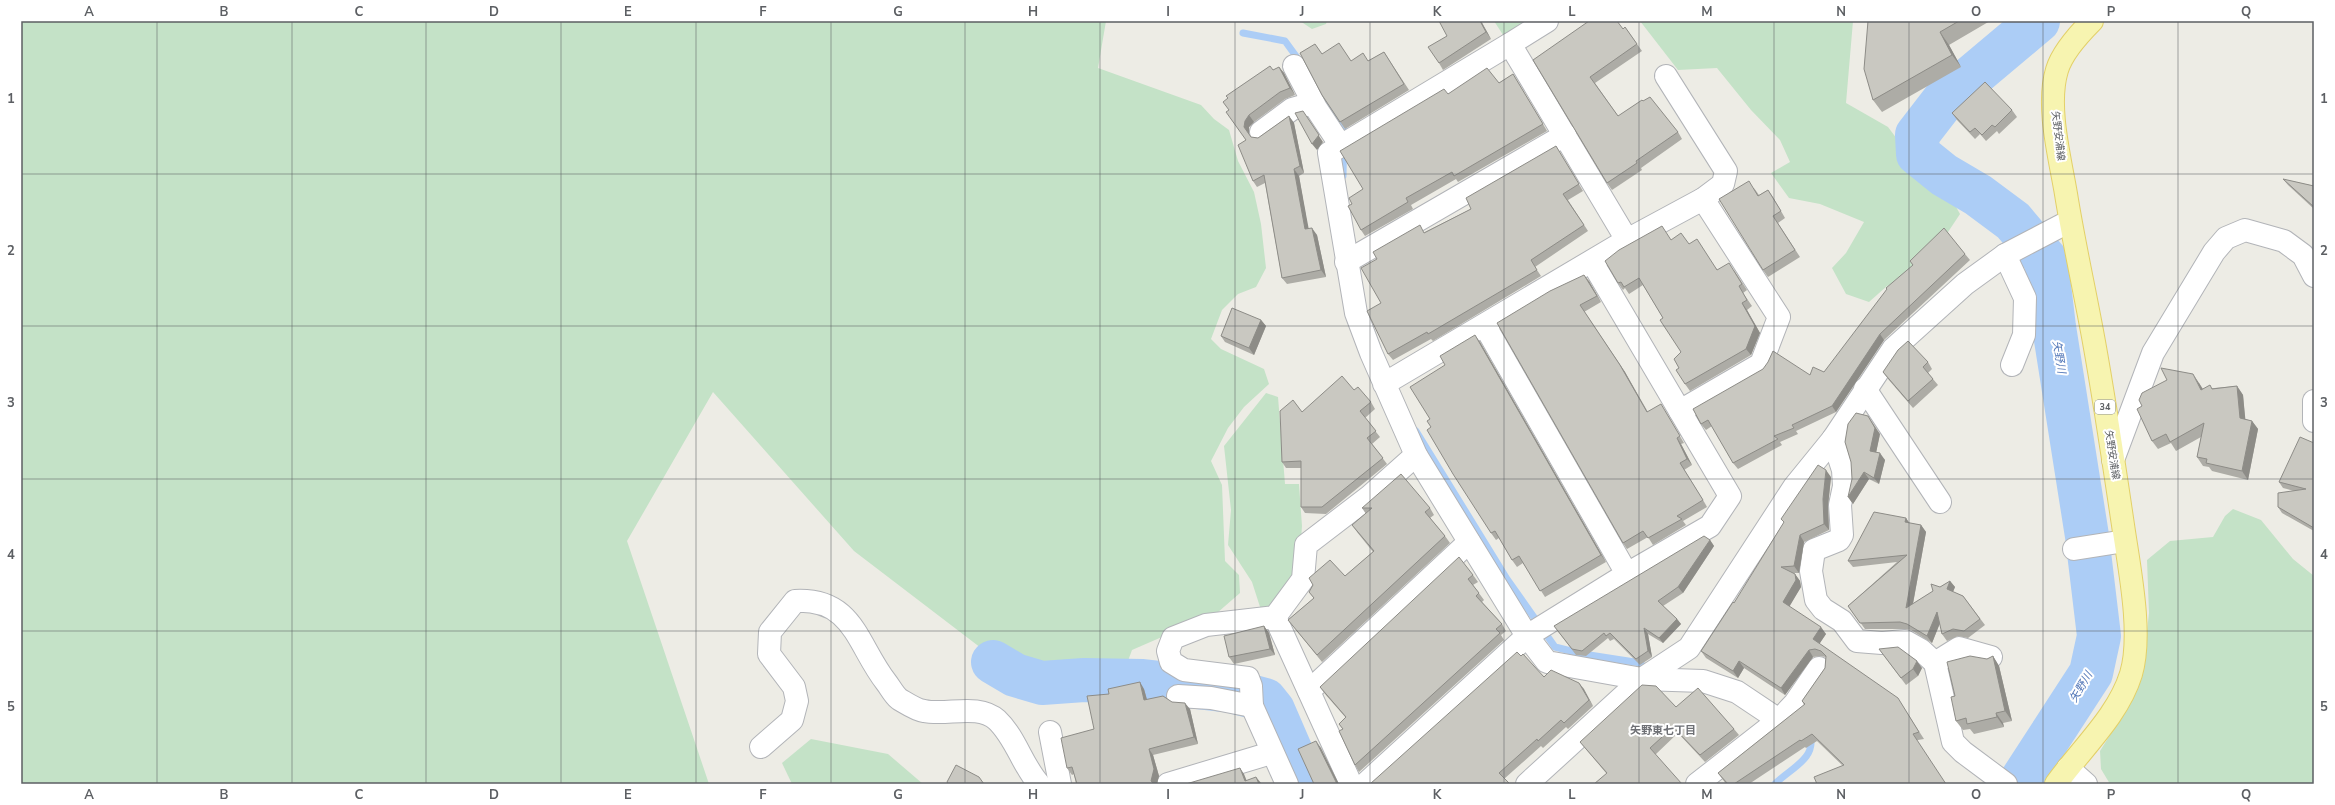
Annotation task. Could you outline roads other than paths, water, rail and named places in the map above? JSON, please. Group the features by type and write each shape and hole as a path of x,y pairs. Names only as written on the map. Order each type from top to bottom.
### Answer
{"main road":[{"name":"矢野安浦線","path":"2062,776 2115,708 2131,674 2135,632 2131,576 2113,460 2094,342 2070,221 2056,133 2054,98 2057,70 2078,36 2092,21"}],"street":[{"path":"1548,21 1329,153 1346,262 1356,313 1384,384 1416,455 1527,636 1547,662 1642,679 1703,681 1738,692 1779,720"},
{"path":"1510,44 1627,240"},
{"path":"1294,66 1313,103 1341,146"},
{"path":"1384,384 1485,326 1627,240 1703,199 1724,184 1726,171 1666,76"},
{"path":"1261,132 1292,109 1313,103"},
{"path":"1346,262 1565,135"},
{"path":"1680,411 1761,364 1779,317 1703,199"},
{"path":"1527,784 1642,679 1689,648 1794,487 1833,439 1865,389 1893,350 1965,284 2005,255 2070,221"},
{"path":"2113,460 2153,353 2214,252 2226,238 2245,230 2284,241 2303,255 2314,276"},
{"path":"2005,255 2025,298 2024,335 2012,365"},
{"path":"1365,784 1527,636 1627,574 1710,526 1730,496 1592,262"},
{"path":"1485,326 1627,574"},
{"path":"1865,389 1940,502"},
{"path":"2314,402 2314,422"},
{"path":"1833,439 1843,470 1844,486 1840,505 1842,535 1838,540 1814,550 1811,571 1816,600 1824,609 1842,621 1857,641 1882,643 1905,641 1921,650 1935,664 1953,742 1963,752 2006,784"},
{"path":"1287,784 1271,753 1251,697 1248,678 1184,670 1172,662 1168,651 1173,638 1206,625 1275,617 1303,579 1306,545 1370,496 1416,455"},
{"path":"2074,549 2125,541"},
{"path":"1309,691 1469,542"},
{"path":"761,747 792,720 797,702 794,687 769,654 770,632 795,602 810,601 837,610 849,621 877,670 898,698 923,711 985,712 997,720 1010,736 1039,784"},
{"path":"1275,617 1351,784"},
{"path":"1935,664 1959,648 1991,657"},
{"path":"1697,784 1779,720 1795,703 1819,668"},
{"path":"1178,696 1212,698 1251,697"},
{"path":"1050,732 1060,784"},
{"path":"1168,784 1271,753"},
{"path":"2062,776 2086,784"}],"waterway":[{"name":"矢野川","path":"2019,784 2091,673 2099,636 2087,536 2054,327 2046,260 2013,221 1978,195 1944,175 1918,154 1917,135 1944,100 2038,21"},
{"path":"1243,33 1285,41 1301,63"},
{"path":"1318,90 1344,129 1343,176"},
{"path":"1416,431 1507,579 1555,647 1583,654 1641,663"},
{"path":"993,662 1015,675 1042,683 1084,680 1143,681 1231,691 1265,700 1273,710 1305,784"},
{"path":"1775,784 1806,757 1811,743 1810,735"}],"district":[{"name":"矢野東七丁目","path":"1663,730"}]}
